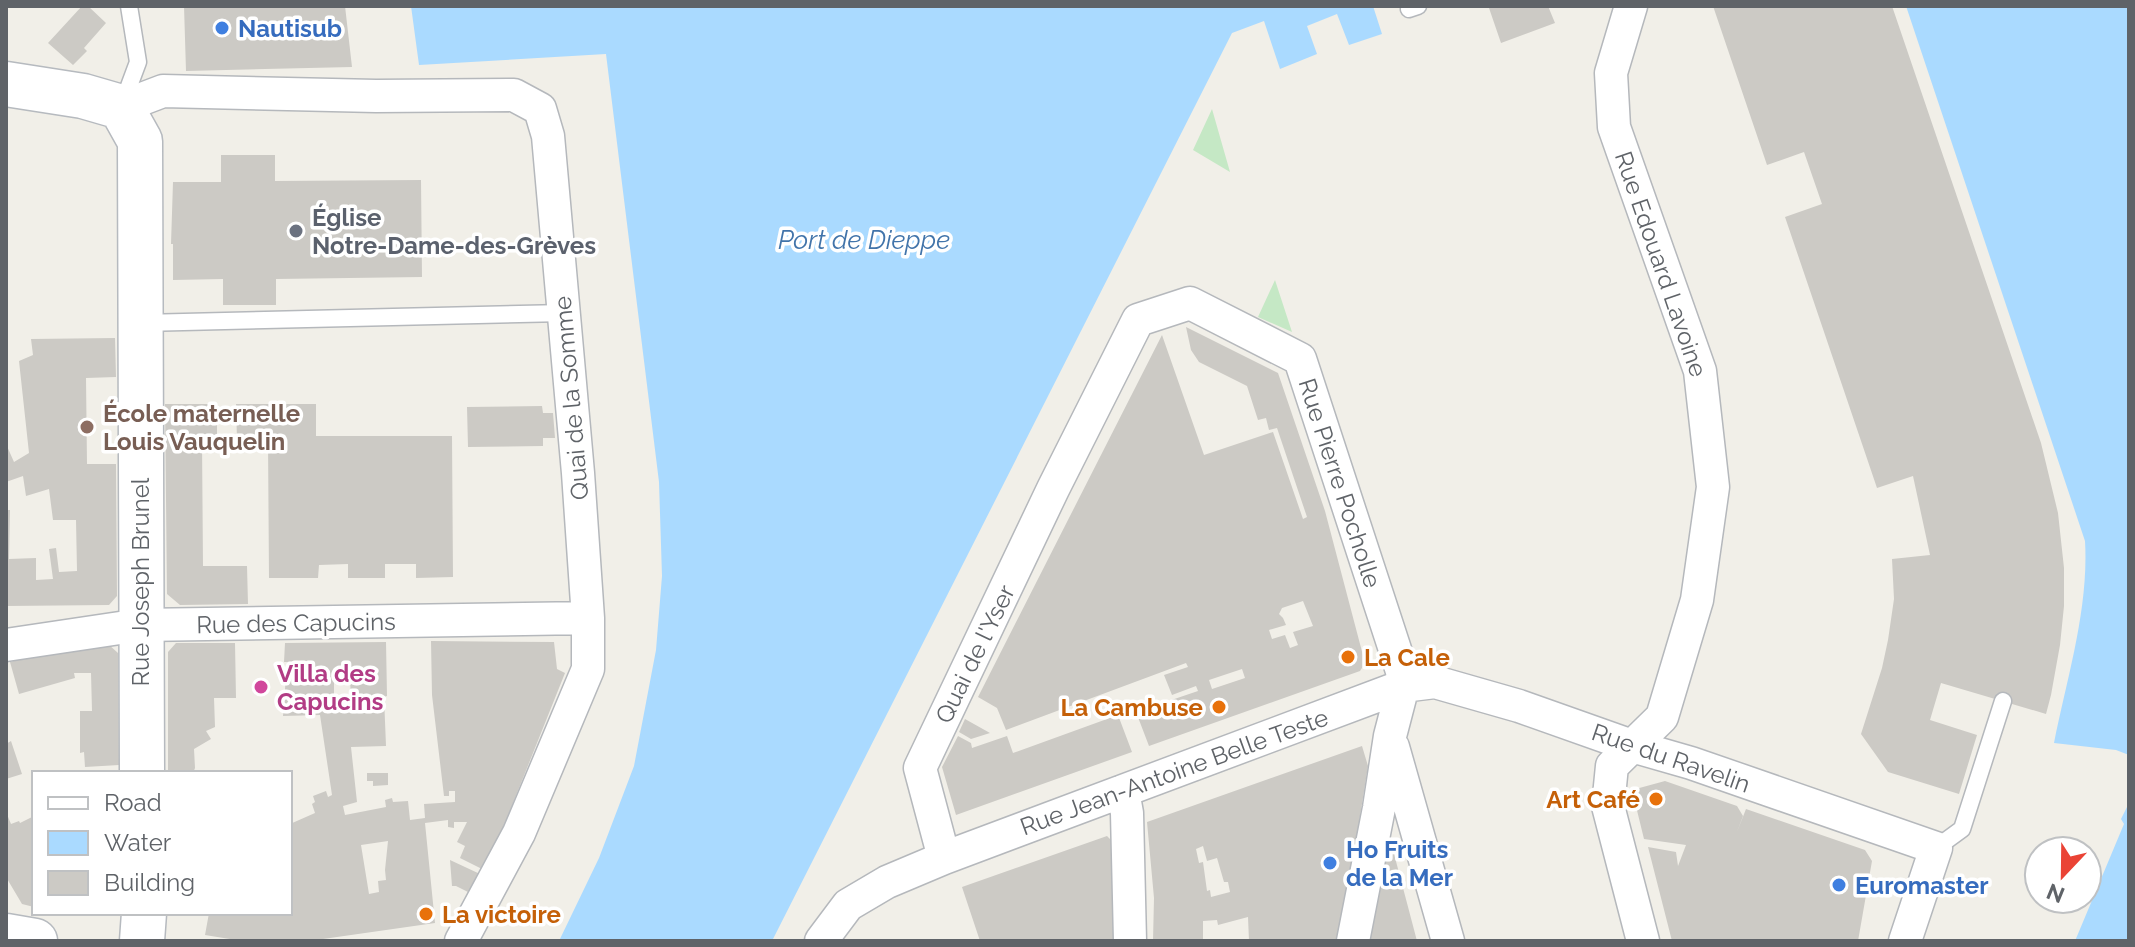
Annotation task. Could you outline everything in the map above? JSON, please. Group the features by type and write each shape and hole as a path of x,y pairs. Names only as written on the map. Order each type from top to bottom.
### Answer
{"main road":[{"path":"6,84 83,96 121,107"},
{"name":"Rue Joseph Brunel","path":"121,107 140,141 142,771"},
{"path":"142,941 144,915"}],"street":[{"name":"Rue Edouard Lavoine","path":"1631,6 1611,73 1614,127 1700,371 1713,487 1697,600 1662,717 1612,766 1608,806 1643,941"},
{"name":"Quai de la Somme","path":"121,107 163,91 376,96 514,95 540,109 548,136 565,313 588,618 588,669 519,833 461,941"},
{"name":"Rue Pierre Pocholle","path":"1138,320 1190,303 1300,359 1402,671 1403,686"},
{"name":"Quai de l'Yser","path":"944,858 920,768 1053,489 1138,320"},
{"name":"Rue des Capucins","path":"6,645 140,625 588,618"},
{"name":"Rue du Ravelin","path":"1403,686 1435,682 1519,706 1936,848"},
{"path":"1353,941 1390,736 1403,686"},
{"name":"Rue Jean-Antoine Belle Teste","path":"944,858 1403,686"},
{"path":"1390,736 1448,941"},
{"path":"1123,791 1127,813 1130,941"},
{"path":"1905,941 1936,848"},
{"path":"821,941 848,905 887,882 944,858"}],"lane":[{"path":"121,107 138,62 129,6"},
{"path":"140,323 565,313"},
{"path":"1936,848 1962,829 2003,701"}],"green space":[{"path":"1212,109 1230,172 1193,150"},
{"path":"1275,280 1292,332 1258,317"}],"water":[{"name":"Port de Dieppe","path":"411,6 1373,6 1382,34 1349,45 1337,14 1307,26 1317,54 1280,69 1264,21 1232,33 772,941 559,941 599,858 634,766 656,650 662,576 659,482 606,54 419,65"},
{"path":"1906,6 2129,6 2129,755 2116,750 2054,743 2084,592 2085,541"},
{"path":"2129,803 2129,941 2075,941 2086,915 2103,915 2103,874 2124,824 2121,819"}],"building":[{"path":"82,6 88,6 106,23 73,65 48,43"},
{"path":"184,6 345,6 352,67 186,71"},
{"path":"1548,6 1555,23 1501,43 1489,8"},
{"path":"1713,6 1892,6 2041,443 2058,513 2064,568 2064,606 2051,695 2046,714 1941,683 1930,720 1977,735 1959,794 1888,772 1861,734 1888,640 1894,599 1892,559 1930,555 1913,476 1877,488 1785,217 1822,204 1804,152 1767,165"},
{"name":"Église Notre-Dame-des-Grèves","path":"221,155 275,155 275,181 421,180 422,277 276,279 276,305 223,305 223,279 173,280 173,182 221,182"},
{"path":"1186,327 1278,373 1325,511 1365,663 1360,671 1149,746 1136,712 1198,691 1196,686 1172,695 1164,675 1188,667 1186,663 1006,730 997,708 978,697 1162,335 1204,455 1273,432 1303,519 1307,517 1277,428 1269,430 1266,418 1258,420 1247,386 1199,362 1191,350","holes":["1303,601 1313,626 1293,632 1298,645 1290,648 1285,635 1272,639 1269,630 1286,625 1279,614 1282,608","1242,669 1245,678 1212,689 1209,680"]},
{"path":"115,338 116,377 86,378 87,464 116,464 117,596 109,605 6,606 6,510 10,510 9,559 36,558 36,580 53,579 49,549 56,548 59,572 77,571 76,520 53,520 49,489 26,496 23,476 6,482 6,444 14,462 29,453 19,361 33,355 31,339"},
{"path":"165,404 217,404 217,441 202,441 203,566 247,566 248,604 180,605 167,594"},
{"path":"236,404 316,404 316,436 452,436 453,577 416,578 416,564 385,564 385,578 348,578 348,564 319,565 318,578 269,578 268,440 237,440"},
{"path":"542,406 543,413 553,413 555,438 543,438 543,446 468,447 467,407"},
{"path":"431,641 554,642 557,669 565,673 505,823 482,869 460,858 465,846 457,842 467,822 454,822 454,828 448,827 448,820 425,823 435,923 309,941 242,941 205,935 209,915 292,915 292,823 315,813 313,796 326,791 328,797 332,795 320,715 283,716 287,662 284,662 285,643 386,642 386,746 351,747 357,802 343,806 345,815 386,807 385,800 392,798 393,802 408,801 410,820 425,818 424,804 455,802 455,791 449,791 449,796 444,796 432,695","holes":["334,680 350,680 351,697 334,697","388,841 386,880 378,881 379,892 369,894 361,845"]},
{"path":"176,643 235,643 236,698 214,698 215,727 206,731 211,739 194,749 194,771 168,771 168,652"},
{"path":"108,644 118,653 119,765 85,767 84,752 80,753 80,711 92,711 91,673 74,673 75,678 19,694 10,662 70,646"},
{"path":"1118,715 1132,752 956,815 942,767 958,736 971,743 972,748 1007,736 1013,753"},
{"path":"965,719 990,733 971,739 959,732"},
{"path":"11,741 22,774 6,779 6,744"},
{"path":"1362,746 1368,766 1340,941 1249,941 1248,917 1218,925 1217,920 1203,921 1203,941 1153,941 1154,898 1147,822","holes":["1203,846 1207,861 1217,858 1230,892 1211,897 1210,890 1207,891 1203,862 1199,863 1196,849"]},
{"path":"367,773 388,773 388,785 373,786 373,781 367,781"},
{"path":"1665,781 1737,806 1743,816 1737,832 1746,809 1865,850 1872,861 1858,941 1672,941 1648,847 1676,852 1678,866 1686,845 1644,839 1632,790"},
{"path":"6,812 11,824 32,817 32,906 22,904 6,877"},
{"path":"1107,836 1113,842 1115,941 980,941 962,887"},
{"path":"1393,850 1417,941 1367,941 1384,851"},
{"path":"450,860 480,874 470,893 452,886"}],"place":[{"name":"Nautisub","path":"222,28"},
{"name":"Église Notre-Dame-des-Grèves","path":"296,231"},
{"name":"École maternelle Louis Vauquelin","path":"87,427"},
{"name":"La Cale","path":"1348,657"},
{"name":"Villa des Capucins","path":"261,687"},
{"name":"La Cambuse","path":"1219,707"},
{"name":"Art Café","path":"1656,799"},
{"name":"Ho Fruits de la Mer","path":"1330,863"},
{"name":"Euromaster","path":"1839,885"},
{"name":"La victoire","path":"426,914"}]}
